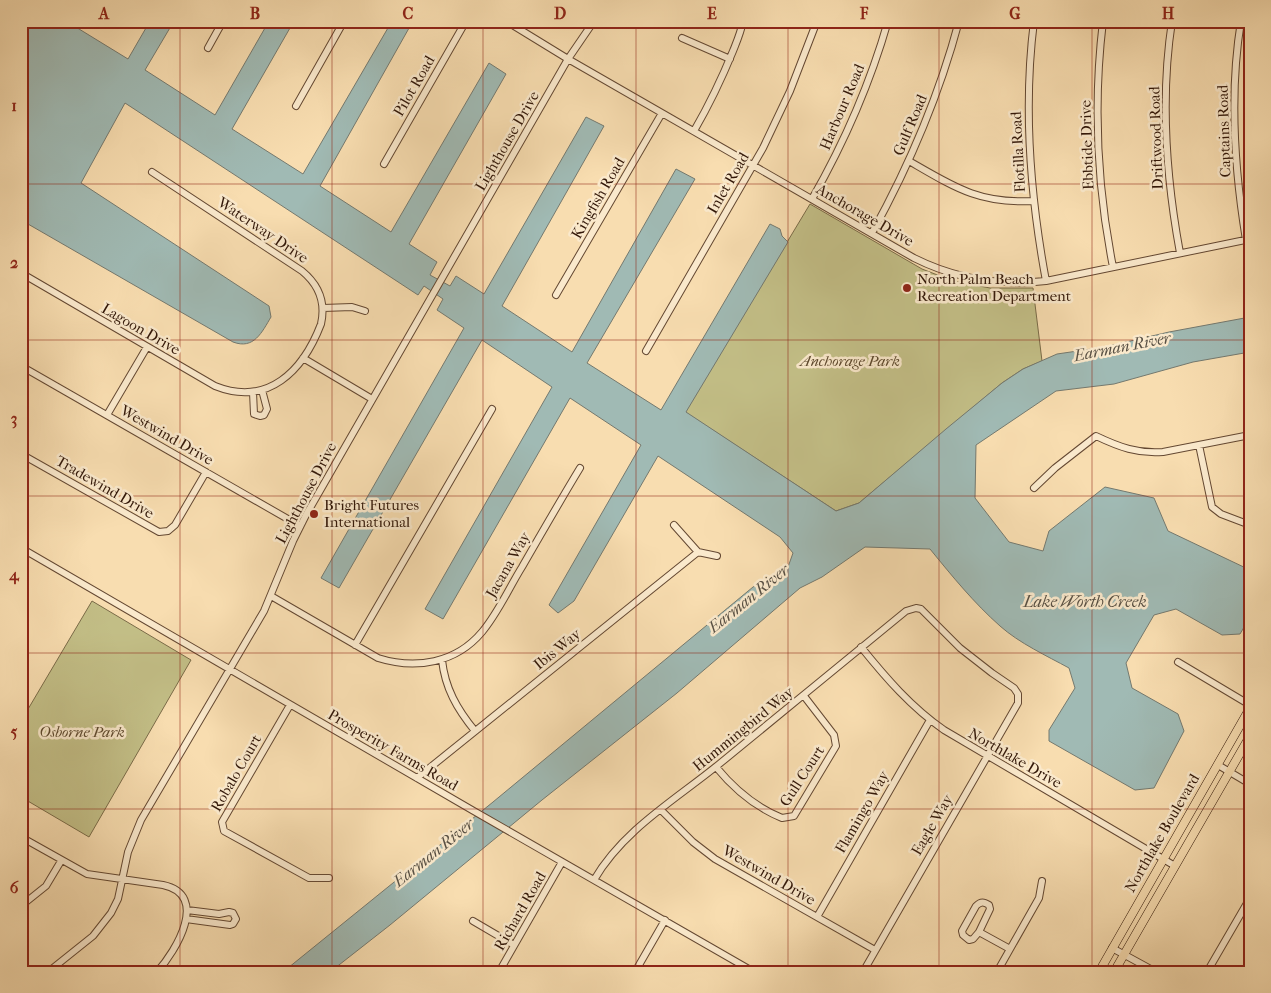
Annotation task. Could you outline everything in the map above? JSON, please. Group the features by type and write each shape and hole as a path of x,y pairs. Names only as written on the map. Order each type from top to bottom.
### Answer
{"main road":[{"name":"Northlake Boulevard","path":"1098,972 1250,707"},
{"name":"Northlake Boulevard","path":"1114,972 1250,736"}],"street":[{"path":"208,48 223,21"},
{"path":"296,106 344,21"},
{"name":"Pilot Road","path":"384,164 466,21"},
{"name":"Anchorage Drive","path":"506,21 568,59 872,234 929,265 961,276 1011,283 1046,281 1248,239"},
{"name":"Lighthouse Drive","path":"48,972 101,927 115,906 128,852 141,820 254,629 271,596 300,526 568,59 594,21"},
{"path":"694,131 730,59 743,21"},
{"name":"Inlet Road","path":"646,351 753,165 790,91 817,21"},
{"name":"Harbour Road","path":"812,199 832,163 856,110 870,76 888,21"},
{"name":"Gulf Road","path":"872,234 909,161 937,93 959,21"},
{"name":"Flotilla Road","path":"1034,21 1029,99 1029,142 1033,201 1046,281"},
{"name":"Ebbtide Drive","path":"1103,21 1098,76 1097,144 1103,211 1113,267"},
{"name":"Driftwood Road","path":"1172,21 1166,86 1165,124 1169,185 1180,253"},
{"name":"Captains Road","path":"1241,21 1236,59 1234,116 1236,174 1248,239"},
{"path":"682,38 730,59"},
{"name":"Kingfish Road","path":"556,295 662,113"},
{"path":"909,161 950,184 977,196 1001,201 1033,201"},
{"name":"Waterway Drive","path":"152,172 308,276 318,288 323,308"},
{"name":"Lagoon Drive","path":"21,273 215,386 233,392 262,390 283,380 297,367 303,358"},
{"path":"365,311 352,306 323,308 323,316 318,331 303,358 372,399"},
{"path":"106,415 147,347"},
{"name":"Westwind Drive","path":"21,366 300,526"},
{"path":"252,392 254,414 260,416 264,415 266,409 262,390"},
{"path":"355,645 492,409"},
{"path":"1034,488 1096,436 1120,447 1143,453 1164,452 1250,435"},
{"path":"1199,445 1212,507 1221,514 1250,525"},
{"name":"Tradewind Drive","path":"21,454 159,532 168,531 174,525 206,472"},
{"name":"Jacana Way","path":"442,660 467,646 488,624 580,468"},
{"path":"674,525 698,552 716,556"},
{"name":"Prosperity Farms Road","path":"21,548 753,971"},
{"name":"Ibis Way","path":"417,778 698,552"},
{"path":"271,596 378,658 402,664 419,664 442,660 449,692 462,716 475,731"},
{"name":"Hummingbird Way","path":"594,880 613,851 636,829 804,696 906,611 916,608 924,611 950,639 975,661 1016,690"},
{"name":"Northlake Drive","path":"861,647 896,689 930,720 986,756 1175,866"},
{"path":"1178,662 1250,707"},
{"name":"Eagle Way","path":"863,972 1018,703 1016,690"},
{"name":"Gull Court","path":"716,767 727,781 746,798 782,818 794,816 834,750 836,741 834,735 804,696"},
{"name":"Robalo Court","path":"290,705 222,822 222,827 224,830 309,878 329,878"},
{"name":"Flamingo Way","path":"817,917 930,720"},
{"path":"1218,764 1250,784"},
{"name":"Westwind Drive","path":"660,810 706,853 874,950"},
{"path":"21,837 61,861 88,874 172,888 182,896 187,910 186,919 178,943 157,972"},
{"path":"21,906 46,886 61,861"},
{"name":"Richard Road","path":"499,972 562,862"},
{"path":"997,972 1039,898 1042,881"},
{"path":"1207,972 1250,898"},
{"path":"984,902 990,908 979,932 970,940 963,935 962,931 976,906 984,902"},
{"path":"186,919 230,926 236,919 229,912 219,914 187,910"},
{"path":"635,972 665,920"},
{"path":"473,922 514,946"},
{"path":"979,932 1010,949"},
{"path":"1112,948 1156,972"}],"green space":[{"name":"Anchorage Park","path":"810,204 922,269 953,281 990,288 1033,288 1042,361 1023,369 1002,383 859,503 836,511 685,412"},
{"name":"Osborne Park","path":"92,601 191,660 89,837 21,797 21,721"}],"water":[{"name":"Lake Worth Creek","path":"21,21 66,21 128,59 150,21 174,21 145,70 215,115 269,21 294,21 232,129 303,174 392,21 413,21 320,186 391,232 489,63 506,74 409,244 437,262 430,275 450,286 456,276 484,294 586,117 604,126 502,306 572,352 676,169 695,179 587,363 661,410 770,224 780,229 782,236 788,242 686,412 836,511 859,503 1002,383 1023,369 1057,354 1105,347 1169,332 1250,317 1250,352 1193,362 1114,384 1056,391 976,445 975,498 1009,542 1043,551 1049,531 1105,487 1154,498 1168,531 1250,570 1250,617 1240,634 1222,635 1176,609 1154,615 1126,663 1132,688 1178,714 1184,731 1154,788 1135,790 1049,741 1049,730 1075,688 1069,668 1024,644 1000,626 972,599 930,549 865,547 822,577 800,588 677,693 330,972 283,972 493,802 753,587 788,567 793,553 780,537 658,456 574,601 558,613 549,605 641,445 570,398 443,619 425,609 552,387 482,340 339,588 321,578 464,328 437,310 443,299 424,286 418,295 125,103 81,183 269,306 271,317 261,334 247,344 233,342 21,220"}],"place":[{"name":"North Palm Beach Recreation Department","path":"907,288"},
{"name":"Bright Futures International","path":"314,514"}],"water label":[{"name":"Earman River","path":"1122,346"},
{"name":"Earman River","path":"748,598"},
{"name":"Earman River","path":"433,852"}]}
